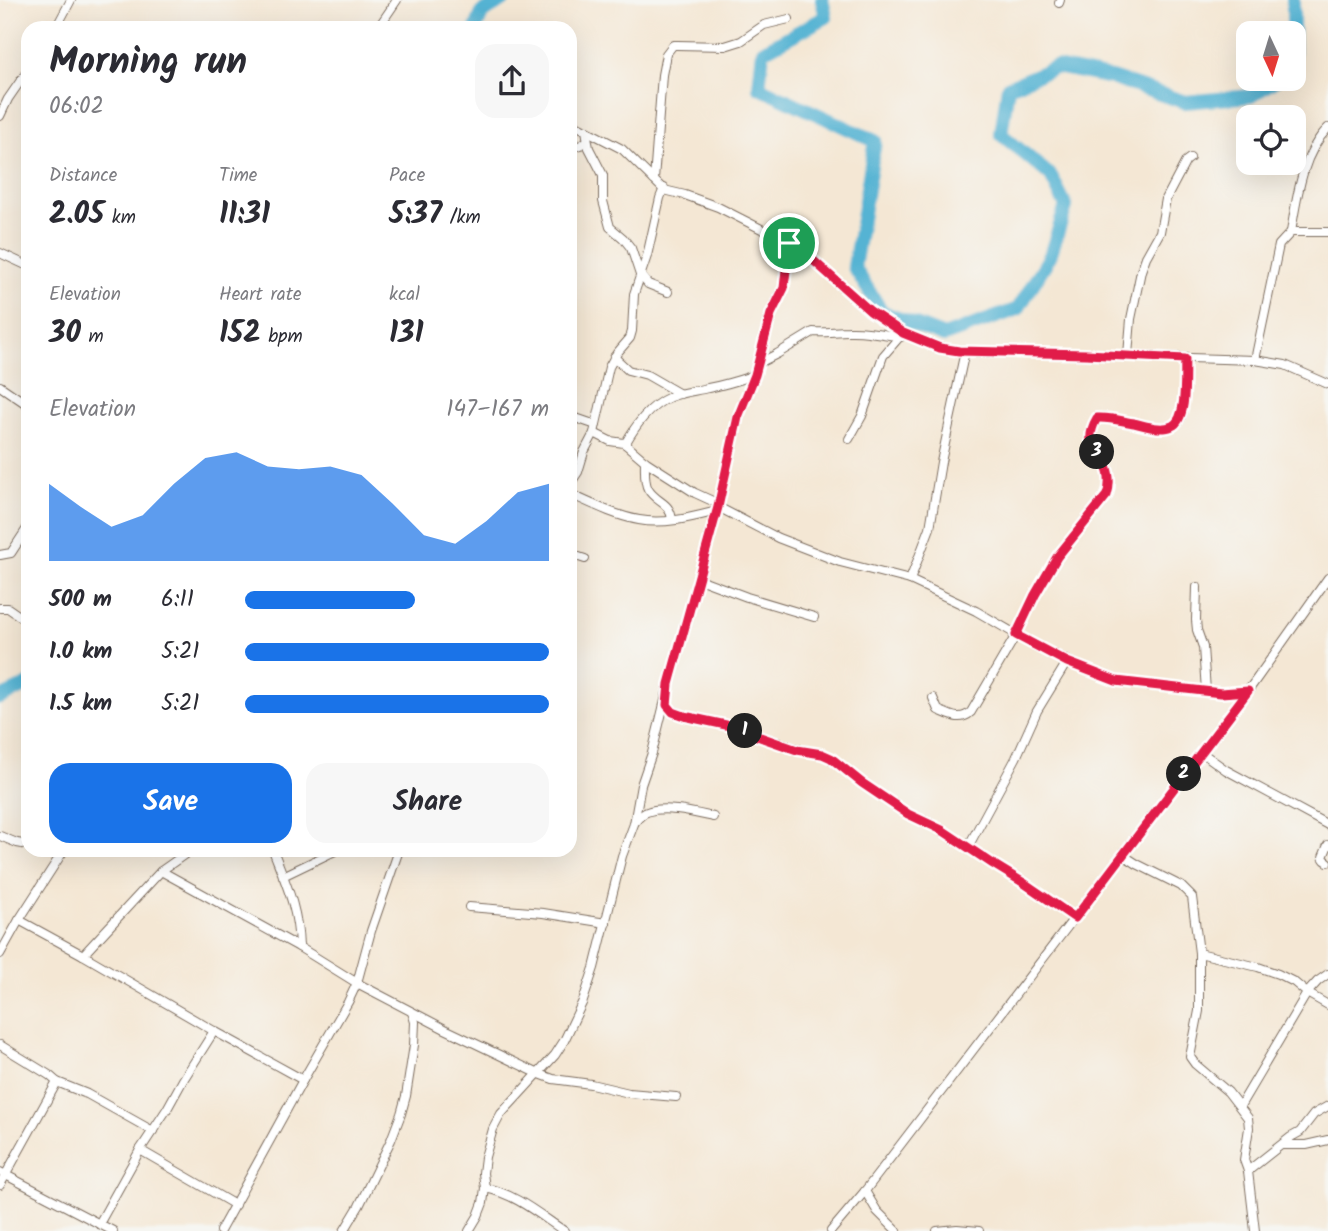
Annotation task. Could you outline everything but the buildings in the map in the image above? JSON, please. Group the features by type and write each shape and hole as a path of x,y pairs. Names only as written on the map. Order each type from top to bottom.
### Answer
{"street":[{"path":"59,21 71,0"},
{"path":"383,21 397,0"},
{"path":"654,180 662,75 670,47 725,46 741,41 764,25 789,19"},
{"path":"0,116 4,96 21,78"},
{"path":"577,126 621,149 664,190 718,207 789,243 902,335"},
{"path":"1255,360 1279,245 1291,232 1296,198 1310,152 1328,128"},
{"path":"586,130 591,154 603,175 603,201 610,227 631,248 641,277 648,284 668,292"},
{"path":"577,146 587,141"},
{"path":"1128,355 1131,319 1141,271 1160,232 1166,199 1190,158"},
{"path":"577,474 595,429 607,375 614,357 627,342 632,331 635,294 664,188"},
{"path":"1291,232 1328,232"},
{"path":"469,1231 480,1210 485,1188 485,1157 493,1129 501,1114 555,1055 573,1024 594,968 622,856 634,824 641,785 718,507 738,417 759,363 771,314 784,288 791,253 789,243"},
{"path":"0,253 21,263"},
{"path":"759,363 813,332 865,331 902,335 940,348 965,351 1255,360 1285,365 1328,384"},
{"path":"849,439 862,416 884,356 902,335"},
{"path":"910,580 930,528 965,351"},
{"path":"614,357 628,370 647,375 680,394"},
{"path":"933,698 938,710 958,718 971,712 1057,557 1107,495 1110,487 1108,468 1101,454 1095,451 1090,442 1094,422 1097,418 1107,418 1169,428 1176,424 1183,410 1185,359"},
{"path":"625,444 636,425 668,397 736,382 755,375"},
{"path":"0,386 21,400"},
{"path":"577,420 610,441 625,444 645,461 718,507 778,538 840,562 910,580 975,611 1067,662 1116,681 1221,693 1248,691"},
{"path":"645,461 649,490 669,508 672,520"},
{"path":"577,497 638,520 672,520 718,507"},
{"path":"0,555 10,553 21,537"},
{"path":"577,556 585,559"},
{"path":"831,1231 866,1191 1248,691 1328,578"},
{"path":"699,579 814,617"},
{"path":"1197,587 1196,620 1203,647 1206,691"},
{"path":"0,608 8,608 21,617"},
{"path":"968,847 1016,758 1037,711 1067,662"},
{"path":"667,697 669,709 684,716 726,725 797,750 831,758 908,814 942,830 1075,918"},
{"path":"1201,752 1226,770 1328,824"},
{"path":"634,824 641,815 649,811 666,809 713,817"},
{"path":"0,836 21,844"},
{"path":"1328,845 1323,857 1328,862"},
{"path":"1123,855 1187,890 1192,897 1199,953 1199,1011 1190,1057 1228,1092 1248,1118 1244,1160 1248,1171 1255,1231"},
{"path":"0,954 60,857"},
{"path":"83,955 161,871 181,857"},
{"path":"276,857 296,915 299,947"},
{"path":"283,876 322,857"},
{"path":"220,1231 357,983 371,931 397,857"},
{"path":"161,871 412,1013 537,1073 553,1079 591,1083 629,1093 676,1097"},
{"path":"469,908 543,913 606,923"},
{"path":"19,920 303,1080"},
{"path":"1199,953 1258,967 1294,982 1328,1005"},
{"path":"1240,1106 1307,993 1328,974"},
{"path":"344,1231 359,1206 401,1114 414,1045 415,1022 412,1013"},
{"path":"99,1224 140,1150 214,1031"},
{"path":"0,1045 57,1082 87,1094 153,1131"},
{"path":"0,1185 3,1173 57,1082"},
{"path":"1248,1171 1300,1132 1314,1114 1328,1106"},
{"path":"1283,1145 1306,1145 1328,1140"},
{"path":"140,1150 235,1205"},
{"path":"3,1173 113,1231"},
{"path":"485,1188 511,1198 564,1231"},
{"path":"866,1191 877,1211 897,1231"},
{"path":"937,1231 979,1231"}],"waterway":[{"path":"479,21 482,13 504,0"},
{"path":"822,0 826,17 763,51 759,87 875,141 854,267 882,312 944,336 1018,309 1050,256 1066,206 1051,176 1001,134 1008,87 1056,67 1111,78 1185,102 1251,96 1259,91"},
{"path":"1293,0 1293,21"},
{"path":"0,698 21,688"}],"route":[{"path":"789,243 814,261 870,311 903,333 940,348 959,351 1185,359 1183,410 1176,424 1169,428 1107,418 1097,418 1094,422 1090,442 1095,451 1101,454 1108,468 1110,487 1107,495 1057,557 1016,635 1067,662 1116,681 1221,693 1248,691 1075,918 942,830 908,814 831,758 797,750 726,725 684,716 673,712 667,705 669,684 718,507 738,417 755,375 771,314 784,288 791,253 789,243"}]}
